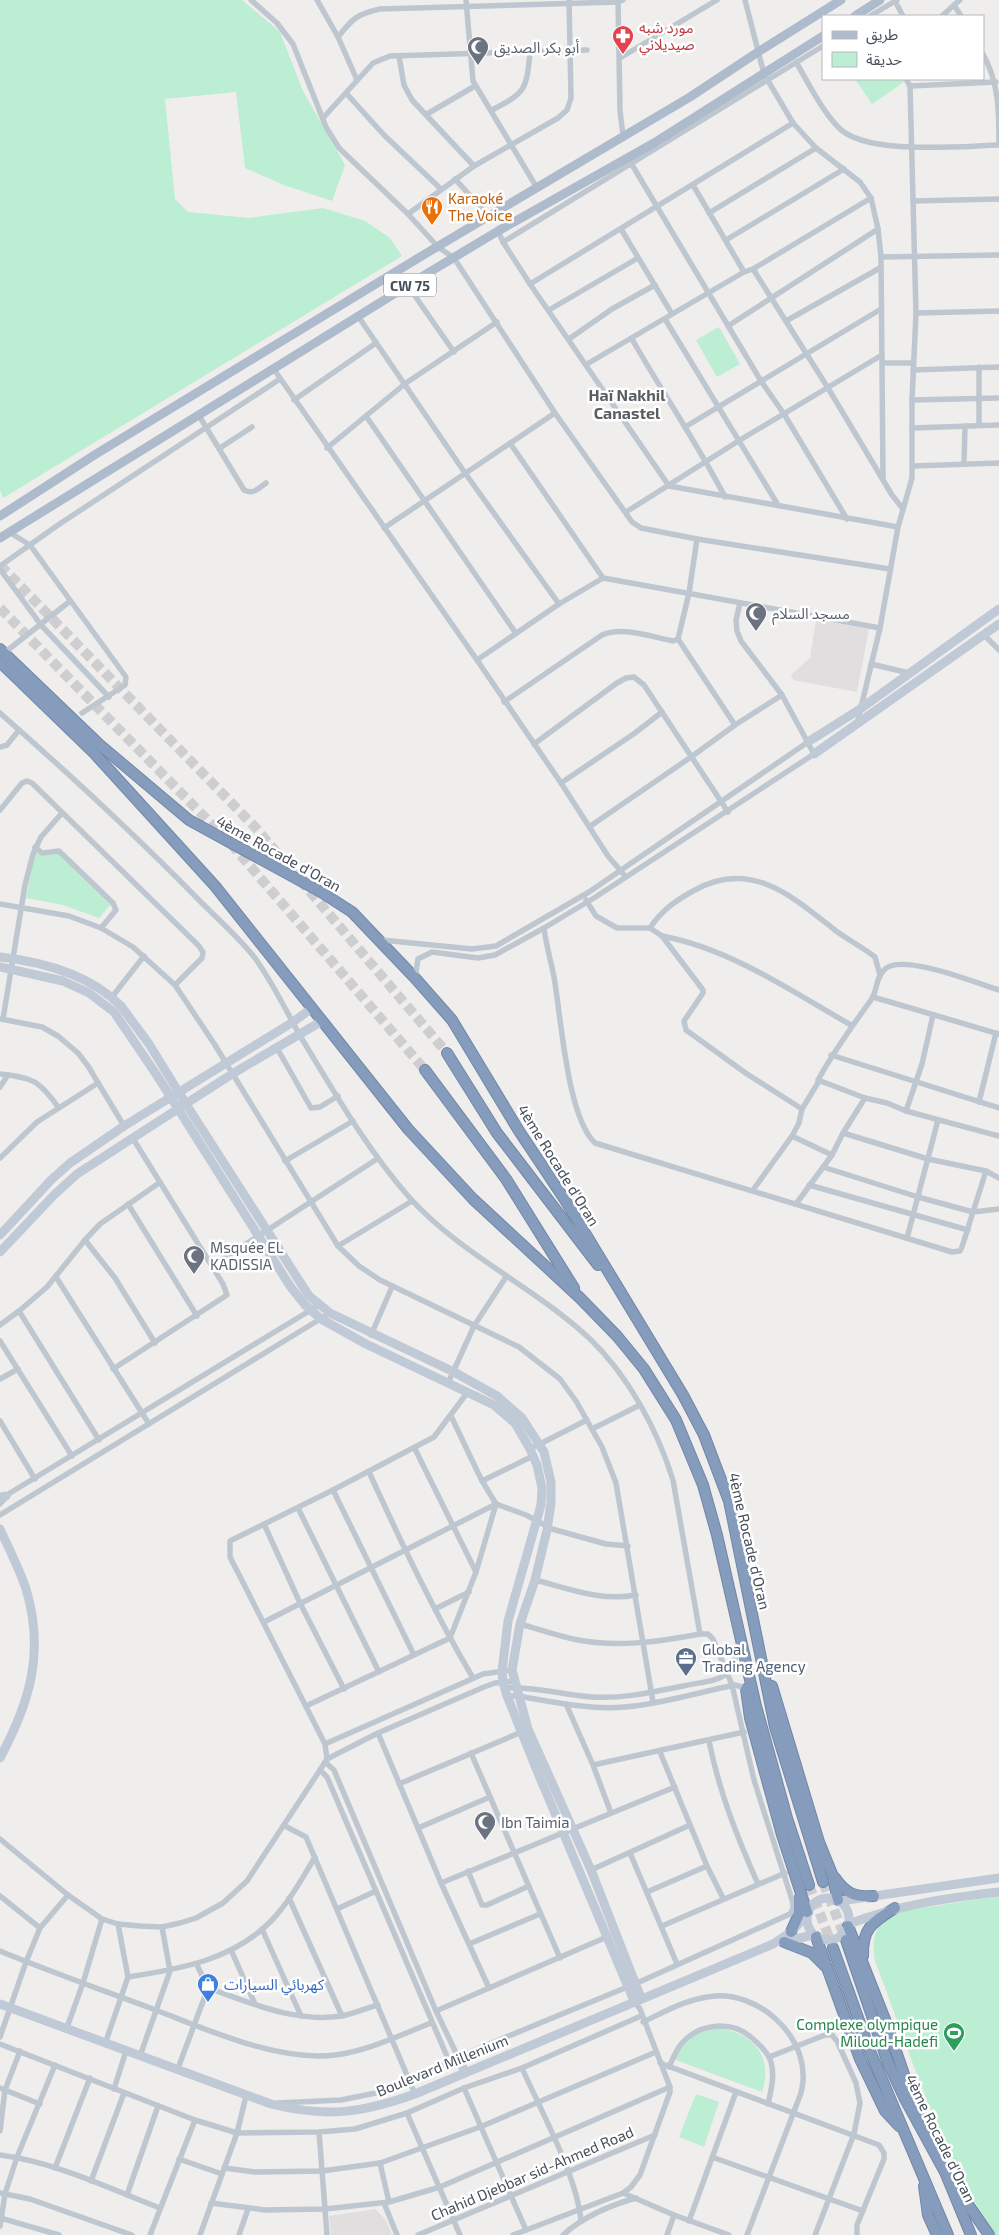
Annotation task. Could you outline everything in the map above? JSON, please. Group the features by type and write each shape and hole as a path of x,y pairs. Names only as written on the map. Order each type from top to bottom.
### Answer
{"highway":[{"name":"4ème Rocade d'Oran","path":"1,655 100,745 190,820 321,892 352,912 452,1020 519,1131 565,1200 692,1410 704,1435 723,1480 775,1727 823,1882"},
{"name":"4ème Rocade d'Oran","path":"1,655 94,752 216,886 408,1129 473,1199 580,1298 617,1336 644,1369 679,1428 695,1462 711,1510 756,1706 787,1818 809,1885"},
{"path":"447,1053 497,1133 568,1228 622,1295"},
{"path":"425,1070 506,1179 580,1298"},
{"path":"737,1624 738,1646 750,1718 796,1883 807,1914"},
{"path":"758,1646 839,1900"},
{"path":"832,1874 841,1887 853,1896 874,1896"},
{"path":"791,1932 799,1914 796,1883"},
{"path":"863,1962 862,1946 865,1932 880,1917 895,1908"},
{"path":"848,1925 914,2100 923,2132"},
{"path":"814,1936 829,1970 869,2080 885,2111 903,2130"},
{"name":"4ème Rocade d'Oran","path":"846,1940 888,2063 945,2172 971,2235"},
{"path":"784,1942 812,1953 829,1970"},
{"name":"4ème Rocade d'Oran","path":"833,1948 870,2051 948,2235"},
{"path":"945,2172 989,2235"},
{"path":"923,2177 932,2235"},
{"path":"928,2215 937,2235"}],"main road":[{"path":"0,516 96,454 623,135 690,98 758,52 841,0"},
{"path":"856,15 880,0"},
{"name":"CW 75","path":"0,538 198,414 498,231 630,161 766,76 822,37"},
{"path":"808,742 860,709 999,609"},
{"path":"814,754 999,624"},
{"path":"0,957 63,970 88,982 112,997 149,1044 309,1296 330,1313 371,1335 454,1372 497,1396 517,1411 540,1444 544,1452 551,1482 551,1503 548,1526 535,1580 520,1624 512,1670 524,1730"},
{"path":"0,968 63,981 99,1000 114,1012 290,1286 321,1319 366,1344 494,1405 515,1423 537,1464 542,1488 537,1520 508,1621 502,1671 505,1688 612,1934 633,1984 638,2002"},
{"path":"0,1235 51,1180 70,1163 124,1126 180,1093 312,1008"},
{"path":"0,1252 62,1186 77,1174 232,1074 322,1021"},
{"path":"0,1529 25,1588 32,1614 34,1648 33,1668 24,1708 0,1758"},
{"path":"568,1831 591,1870 612,1934"},
{"path":"773,1944 791,1932 807,1914 811,1905 823,1898 839,1900 999,1878"},
{"path":"848,1925 895,1908 999,1892"},
{"path":"773,1944 814,1936 834,1940 845,1932 848,1925 848,1911 839,1900"},
{"path":"807,1914 807,1926 814,1936"},
{"name":"Boulevard Millenium","path":"0,2004 177,2071 271,2104 299,2111 344,2112 366,2110 415,2094 773,1944"},
{"path":"458,2056 465,2072"}],"street":[{"path":"252,0 277,23 293,44 330,134 339,148 408,214 438,247 454,258 555,413 632,522 641,528 697,539 890,568"},
{"path":"317,0 338,37 357,80"},
{"path":"620,58 717,0"},
{"path":"745,0 766,76 793,123 816,148 860,182 872,198 881,257 883,478"},
{"path":"943,15 960,0"},
{"path":"408,214 474,166 558,118 567,110 571,98 569,1"},
{"path":"338,37 352,19 363,12 380,9 466,2 620,1 623,135"},
{"path":"872,15 896,1 903,15"},
{"path":"466,2 472,76 476,86 537,188"},
{"path":"954,6 960,15"},
{"path":"766,76 796,62 822,47"},
{"path":"323,118 373,63 390,56 587,50"},
{"path":"492,110 515,98 524,87 530,53"},
{"path":"399,56 404,86 412,100 474,166"},
{"path":"796,62 838,128 857,140 872,144 912,146 999,145 996,82 984,56"},
{"path":"857,724 880,628 898,527 912,478 913,466 912,400 916,313 910,86 907,80"},
{"path":"910,86 996,82"},
{"path":"427,114 476,86"},
{"path":"346,93 384,135 441,189"},
{"path":"530,284 793,123"},
{"path":"709,213 816,148"},
{"path":"503,242 630,161 761,381 784,414 847,519"},
{"path":"726,240 844,169"},
{"path":"455,179 489,216"},
{"path":"693,185 744,272"},
{"path":"587,364 872,198"},
{"path":"913,201 999,199"},
{"path":"621,229 663,302 672,314"},
{"path":"728,326 878,229"},
{"path":"498,231 530,284 587,364 669,486 898,527"},
{"path":"881,257 999,255"},
{"path":"549,310 638,258"},
{"path":"786,321 880,268"},
{"path":"753,269 828,388 892,495 903,509"},
{"path":"408,286 454,352"},
{"path":"568,338 612,309 655,286"},
{"path":"685,427 881,309"},
{"path":"916,313 999,312"},
{"path":"358,316 465,473 558,604"},
{"path":"665,319 778,505"},
{"path":"327,448 406,384 497,322"},
{"path":"632,339 706,461 725,497"},
{"path":"294,400 376,343"},
{"path":"626,512 740,440 882,355"},
{"path":"883,363 913,363"},
{"path":"979,367 979,425"},
{"path":"913,370 999,367"},
{"path":"273,368 562,783 608,856 625,876"},
{"path":"109,697 41,625 0,568 30,545 280,379"},
{"path":"912,400 999,398"},
{"path":"384,528 555,413"},
{"path":"198,414 246,492 254,491 266,483"},
{"path":"366,416 515,632"},
{"path":"912,428 999,424"},
{"path":"964,464 965,426"},
{"path":"220,448 252,428"},
{"path":"510,442 603,578"},
{"path":"913,466 999,463"},
{"path":"8,532 30,545 126,677 125,685 82,714"},
{"path":"697,539 689,594 678,639 735,725"},
{"path":"477,660 558,604 603,578 880,628"},
{"path":"1,655 70,602"},
{"path":"379,939 404,944 420,943 472,949 496,946 625,876 728,812 814,754 782,696 741,641 737,631 736,620 740,603"},
{"path":"504,702 602,635 611,631 673,641 678,639"},
{"path":"984,635 999,650"},
{"path":"872,664 909,674"},
{"path":"534,744 626,678 634,677 640,681 662,712 728,812"},
{"path":"589,827 735,725 782,696"},
{"path":"562,783 662,712"},
{"path":"0,713 152,852 251,953 269,978 300,1035 352,1121 377,1159 412,1201 466,1249 548,1305 590,1340 612,1364 640,1405 658,1442 673,1480 700,1634"},
{"path":"0,747 7,745 19,730"},
{"path":"415,978 418,959 432,952 473,957 495,955 544,928 585,899 621,870 808,742"},
{"path":"0,810 20,785 27,781 32,783 202,949 202,958 175,985"},
{"path":"62,813 35,847 28,872 2,1019 42,1027 58,1036 78,1053 124,1126"},
{"path":"35,847 42,853 59,852 113,903 116,910 101,928"},
{"path":"650,928 659,914 674,901 701,886 721,879 744,878 772,886 809,908 837,932 875,957 880,974"},
{"path":"585,899 596,916 617,928 650,928 662,936 703,990 703,993 684,1021 686,1030 747,1074 802,1109"},
{"path":"0,904 69,916 119,937 144,956 175,985 226,1062 338,1246 359,1266 392,1287 519,1347 537,1359 560,1379 576,1400 602,1447 616,1483 653,1702"},
{"path":"544,928 554,976 571,1087 580,1114 592,1140 600,1145 952,1252 960,1252 986,1171"},
{"path":"662,936 688,941 740,962 851,1025"},
{"path":"472,949 473,957"},
{"path":"112,997 144,956"},
{"path":"753,1190 792,1136 799,1123 802,1109 819,1081 831,1055 873,997 880,974 887,967 895,964 925,968 999,990"},
{"path":"873,997 998,1034 979,1102"},
{"path":"906,1111 922,1064 933,1015"},
{"path":"277,1048 311,1108 320,1108 338,1096"},
{"path":"831,1055 914,1083 999,1108"},
{"path":"0,1074 20,1077 39,1084 58,1107"},
{"path":"0,1087 8,1075"},
{"path":"819,1081 906,1111 999,1136"},
{"path":"0,1158 25,1132 58,1107 98,1083"},
{"path":"796,1204 832,1155 843,1133 865,1098"},
{"path":"907,1238 938,1120"},
{"path":"285,1161 352,1121"},
{"path":"843,1133 928,1159 986,1171 999,1178"},
{"path":"792,1136 832,1155"},
{"path":"113,1369 227,1295 212,1266 132,1137"},
{"path":"212,1266 377,1159"},
{"path":"823,1167 973,1212 999,1209"},
{"path":"0,1324 20,1311 56,1277 100,1224 159,1183"},
{"path":"809,1185 968,1230"},
{"path":"338,1246 412,1201"},
{"path":"128,1204 197,1316"},
{"path":"85,1240 115,1278 155,1343"},
{"path":"56,1277 149,1424"},
{"path":"448,1383 474,1326 506,1277"},
{"path":"371,1335 392,1287"},
{"path":"2,1499 320,1305"},
{"path":"20,1311 99,1440"},
{"path":"0,1515 330,1313"},
{"path":"0,1341 72,1456"},
{"path":"0,1379 18,1369"},
{"path":"458,2056 436,2011 334,1770 326,1761 325,1744 230,1557 229,1551 230,1541 369,1472 434,1437 467,1393"},
{"path":"592,1429 640,1405"},
{"path":"451,1416 482,1481 496,1504 548,1526 606,1544 628,1546"},
{"path":"482,1481 532,1452 540,1444 587,1420"},
{"path":"0,1421 35,1479"},
{"path":"414,1449 476,1572"},
{"path":"369,1472 405,1550 450,1638 473,1678"},
{"path":"333,1490 414,1655"},
{"path":"264,1622 496,1504"},
{"path":"306,1706 450,1638 476,1572 496,1504"},
{"path":"298,1508 379,1672"},
{"path":"264,1524 300,1603 344,1689"},
{"path":"535,1580 597,1596 624,1597 636,1594"},
{"path":"435,1609 469,1592"},
{"path":"271,2104 356,2098 381,2092 409,2081 458,2056 633,1984 790,1914 793,1909 794,1902 754,1780 732,1685 713,1639 708,1634 700,1634 643,1643 593,1642 574,1639 520,1624"},
{"path":"0,1839 68,1895 102,1919 118,1924 162,1927 196,1918 216,1908 235,1894 247,1882 326,1761 378,1733 484,1687 516,1688 593,1697 623,1697 715,1679 727,1675 733,1667 738,1646"},
{"path":"325,1744 473,1678 489,1672 512,1670"},
{"path":"505,1688 516,1688 566,1704 618,1708 732,1685 746,1688"},
{"path":"566,1704 593,1765 611,1813"},
{"path":"399,1784 524,1730"},
{"path":"593,1765 660,1752 744,1732"},
{"path":"378,1733 441,1883 489,1988"},
{"path":"709,1741 718,1782 726,1807 758,1884"},
{"path":"660,1752 707,1866 723,1898"},
{"path":"471,1753 560,1958"},
{"path":"320,1770 327,1777 449,2061"},
{"path":"441,1883 674,1787"},
{"path":"418,1828 490,1797"},
{"path":"591,1870 690,1825"},
{"path":"285,1826 306,1837 415,2094"},
{"path":"630,1853 677,1964"},
{"path":"128,1977 197,1965 231,1950 262,1929 289,1898 315,1857"},
{"path":"648,1892 707,1866"},
{"path":"468,1871 482,1905 487,1906 529,1886"},
{"path":"662,1926 723,1898 785,1873"},
{"path":"337,1909 376,1891"},
{"path":"0,2037 40,1928 68,1895"},
{"path":"0,1896 40,1928"},
{"path":"289,1898 342,2016"},
{"path":"381,1904 390,1901"},
{"path":"469,1944 540,1914"},
{"path":"66,2030 83,1983 102,1919"},
{"path":"105,2044 128,1977 118,1924"},
{"path":"140,2056 170,1971 162,1927"},
{"path":"262,1929 301,2016"},
{"path":"436,2011 612,1934"},
{"path":"231,1950 255,2004"},
{"path":"0,1952 194,2024 272,2051 294,2056 335,2055 359,2050 432,2023"},
{"path":"197,1965 208,1988 255,2004 301,2016 342,2016 378,2005"},
{"path":"177,2071 208,1988"},
{"path":"0,2044 195,2120 236,2133 319,2132 355,2129 407,2113 464,2088 522,2068 694,2000 715,1996 742,1998 772,2015 783,2026 796,2047 803,2074 801,2093 747,2235"},
{"path":"513,2235 623,2193 631,2187 640,2175 667,2101 670,2087 642,2019 638,2002"},
{"path":"669,2067 676,2051 684,2041 701,2030 712,2026 735,2028 748,2034 769,2057 773,2073 768,2104"},
{"path":"769,2057 826,2035 832,2035 837,2041 860,2099 854,2134 815,2235"},
{"path":"0,2131 2,2089 20,2051"},
{"path":"114,2089 126,2051"},
{"path":"180,2159 223,2171 255,2172 322,2172 380,2164 480,2127 656,2052"},
{"path":"660,2064 879,2144 884,2157 856,2228 857,2235"},
{"path":"0,2226 3,2194 55,2065"},
{"path":"522,2068 567,2170 580,2208 581,2221"},
{"path":"55,2168 90,2078"},
{"path":"211,2203 248,2209 325,2209 386,2203 440,2187 670,2087"},
{"path":"464,2088 526,2230"},
{"path":"2,2089 40,2104"},
{"path":"689,2221 736,2092"},
{"path":"91,2182 124,2093"},
{"path":"200,2235 236,2133 246,2096"},
{"path":"127,2195 158,2106"},
{"path":"407,2113 460,2235"},
{"path":"150,2235 195,2120"},
{"path":"319,2132 327,2235"},
{"name":"Chahid Djebbar sid-Ahmed Road","path":"418,2235 567,2170 655,2135"},
{"path":"0,2155 17,2157 55,2168 160,2208"},
{"path":"712,2157 863,2211"},
{"path":"380,2164 386,2203 397,2235"},
{"path":"623,2193 689,2221 729,2235"},
{"path":"3,2194 30,2199 132,2235"},
{"path":"563,2235 581,2221 612,2206 636,2198"},
{"path":"239,2235 248,2209"},
{"path":"667,2235 674,2215"},
{"path":"1,2218 59,2235"}],"shaded area":[{"path":"816,620 869,629 857,692 793,680 791,675 810,658"},
{"path":"375,2209 386,2220 392,2235 331,2235 329,2216"}],"green space":[{"path":"0,0 242,0 280,32 303,91 345,165 332,201 284,185 245,168 236,92 165,99 175,199 188,212 249,218 323,208 365,221 390,238 402,256 3,498 0,490"},
{"path":"856,80 903,80 904,82 872,104"},
{"path":"719,327 740,364 717,377 696,340"},
{"path":"38,850 43,852 55,850 111,904 99,918 63,905 26,898 34,858"},
{"name":"Complexe olympique Miloud-Hadefi","path":"999,1896 999,2235 996,2235 958,2171 942,2137 875,1961 874,1938 879,1926 897,1912"},
{"path":"718,2027 741,2035 757,2048 765,2067 762,2092 673,2059 691,2038"},
{"path":"696,2094 719,2102 704,2147 679,2137"}],"tunnel":[{"path":"0,565 255,827 447,1053"},
{"path":"0,608 232,845 425,1070"},
{"path":"823,1882 846,1940"},
{"path":"809,1885 833,1948"}],"place":[{"name":"مورد شبه صيديلاني","path":"623,55"},
{"name":"أبو بكر الصديق","path":"478,66"},
{"name":"Karaoké The Voice","path":"432,226"},
{"name":"مسجد السلام","path":"756,632"},
{"name":"Msquée EL KADISSIA","path":"194,1275"},
{"name":"Global Trading Agency","path":"686,1677"},
{"name":"Ibn Taimia","path":"485,1841"},
{"name":"كهربائي السيارات","path":"208,2003"},
{"name":"Complexe olympique Miloud-Hadefi","path":"954,2052"}],"district":[{"name":"Haï Nakhil Canastel","path":"627,403"}]}
